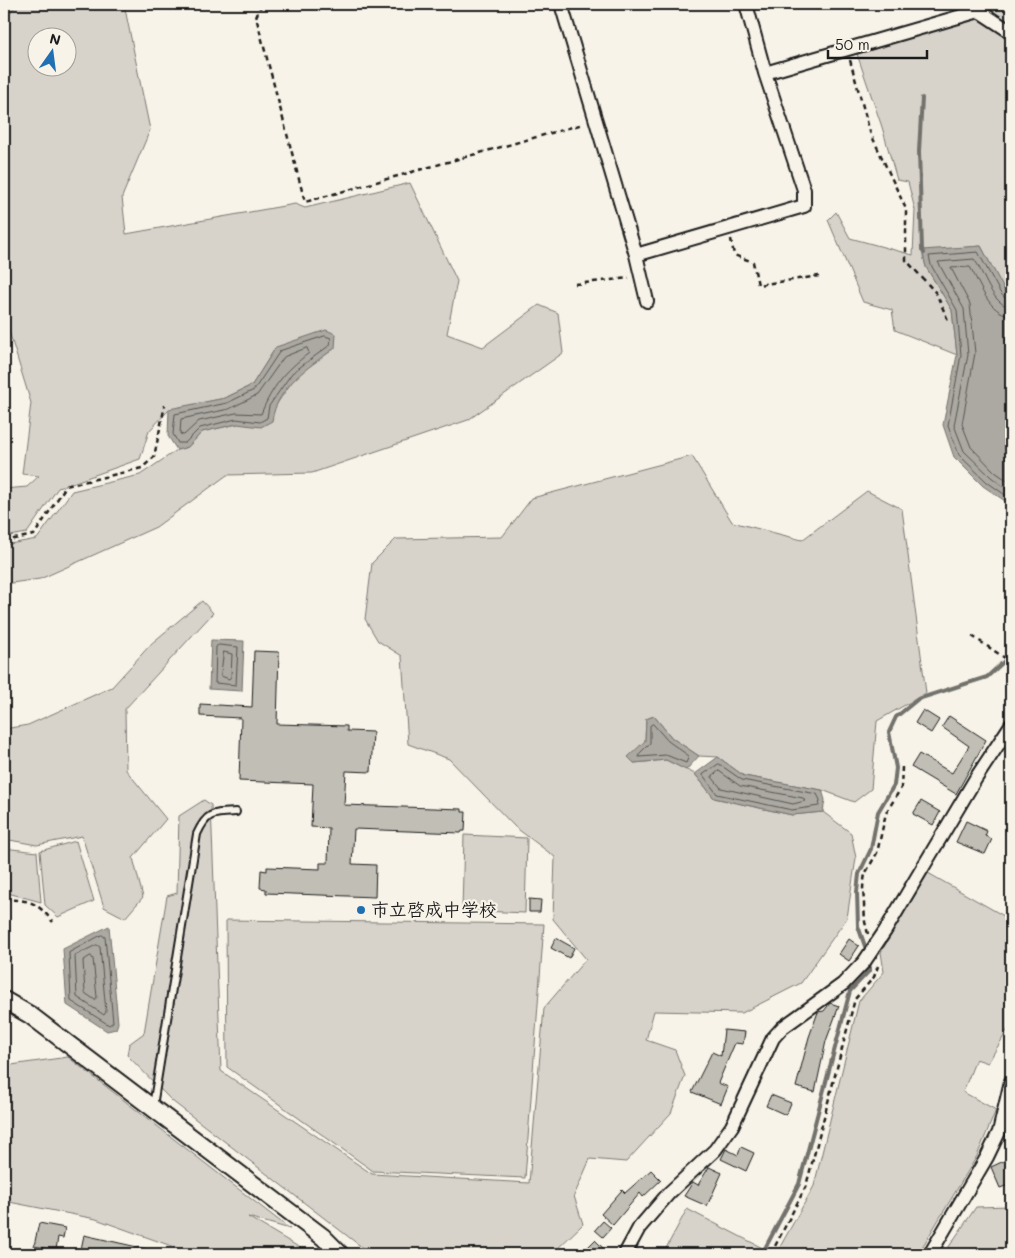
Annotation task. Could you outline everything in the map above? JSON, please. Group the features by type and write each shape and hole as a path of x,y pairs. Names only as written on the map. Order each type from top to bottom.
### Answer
{"street":[{"path":"562,4 594,121 636,255 647,301"},
{"path":"636,255 804,206 804,190 765,72 746,4"},
{"path":"765,72 847,49 978,7 1011,32"},
{"path":"625,1254 639,1228 668,1193 715,1150 732,1126 774,1038 782,1028 843,984 864,962 976,778 1011,725"},
{"path":"4,1000 30,1015 323,1237 340,1254"},
{"path":"930,1254 987,1156 998,1132 1011,1081"}],"lane":[{"path":"153,1108 197,834 203,820 215,812 236,812"}],"path":[{"path":"272,4 260,7 256,17 305,202 594,121"},
{"path":"847,49 870,132 906,209 906,260 936,293 948,320"},
{"path":"728,228 734,254 753,262 758,285 819,276"},
{"path":"575,284 626,279 640,274"},
{"path":"4,541 34,536 66,486 142,468 154,457 165,405"},
{"path":"972,636 1011,662"},
{"path":"771,1254 806,1186 855,999 874,977 878,967 865,922 864,880 876,853 886,813 902,788 902,767"},
{"path":"4,900 19,899 40,906 53,922"}],"shaded area":[{"path":"16,4 124,4 150,130 122,197 126,234 295,204 305,208 410,183 457,281 447,334 483,347 539,305 558,313 563,353 468,420 312,473 227,475 156,527 40,579 4,584 4,545 37,539 72,491 140,475 177,450 188,447 202,432 237,424 274,408 296,376 335,348 276,347 252,385 225,398 169,410 149,431 140,459 58,488 27,533 4,537 4,489 27,487 39,476 22,474 31,403 8,328 4,326 4,16 8,16"},
{"path":"986,4 1002,4 1011,11 1011,28 1004,24"},
{"path":"977,18 1011,41 1011,298 1005,292 981,246 922,251 926,267 952,310 957,355 895,330 892,310 863,302 828,220 836,212 850,238 913,255 915,210 908,182 897,180 882,127 857,54"},
{"path":"692,456 732,522 802,540 867,491 902,509 926,693 877,721 871,789 854,802 822,790 744,776 718,757 699,756 672,738 654,716 646,719 645,741 634,763 666,760 695,774 714,798 792,815 823,812 851,833 856,858 847,918 801,983 742,1013 654,1011 646,1040 675,1050 685,1076 671,1113 626,1162 590,1159 574,1196 583,1224 552,1254 367,1254 363,1248 172,1101 127,1055 129,1044 144,1033 167,896 177,893 179,816 204,800 211,805 221,1071 372,1174 529,1183 544,1008 586,959 553,919 555,857 515,827 449,759 408,744 402,656 378,641 365,619 372,563 396,539 502,537 532,498"},
{"path":"202,601 213,613 125,709 126,770 166,819 133,858 143,897 125,918 104,907 82,836 37,845 4,839 4,729 28,725 112,687 152,643"},
{"path":"464,835 527,838 525,913 462,910"},
{"path":"76,841 94,901 58,917 45,905 40,851"},
{"path":"4,848 37,852 41,902 4,892"},
{"path":"928,873 1011,920 1011,1024 988,1063 976,1059 963,1092 996,1110 977,1156 918,1254 776,1254 814,1186 859,1001 884,972 881,952"},
{"path":"226,920 544,924 525,1178 373,1171 227,1067"},
{"path":"68,1057 290,1229 248,1217 307,1252 306,1254 182,1254 177,1248 96,1219 4,1201 4,1066"},
{"path":"1011,1206 1011,1254 944,1254 976,1207"},
{"path":"687,1209 774,1254 663,1254"}],"water":[{"path":"981,246 1005,291 1011,298 1011,505 983,486 954,457 943,425 957,355 952,310 926,267 922,250"},
{"path":"326,330 336,334 335,348 305,370 287,388 275,409 272,421 261,427 237,424 202,432 188,447 177,450 168,436 169,409 225,398 252,385 276,347"},
{"path":"211,640 244,641 242,691 209,689"},
{"path":"654,716 672,738 699,756 686,770 666,760 634,763 628,757 645,741 646,719"},
{"path":"718,757 744,776 822,790 825,800 823,812 792,815 714,798 695,774"},
{"path":"109,926 118,1023 116,1029 107,1031 67,1005 63,949"}],"building":[{"path":"254,651 279,652 277,724 347,726 347,731 373,732 371,772 346,771 344,805 462,809 462,812 466,812 465,831 461,833 354,829 352,864 376,865 375,897 266,893 266,889 260,888 261,870 267,871 267,867 320,869 320,863 328,863 329,828 311,827 313,784 239,781 241,718 200,716 200,704 252,707"},
{"path":"923,710 939,720 931,733 915,723"},
{"path":"949,716 986,740 956,794 911,767 919,754 952,773 969,746 942,727"},
{"path":"921,801 940,812 933,825 913,814"},
{"path":"966,821 987,831 985,836 992,839 985,854 956,842"},
{"path":"529,899 541,900 540,912 529,912"},
{"path":"556,938 574,948 569,958 551,948"},
{"path":"849,939 859,946 849,961 839,954"},
{"path":"830,1003 839,1006 826,1041 815,1092 796,1087 809,1037 818,1012 824,1011"},
{"path":"724,1030 745,1032 743,1044 735,1043 718,1083 728,1087 721,1104 692,1092 712,1052 721,1056"},
{"path":"771,1095 791,1103 786,1115 766,1106"},
{"path":"741,1147 754,1153 746,1171 721,1159 726,1149 738,1155"},
{"path":"1006,1160 1011,1174 1011,1184 1000,1188 991,1167"},
{"path":"709,1167 722,1173 707,1206 684,1196 693,1182 698,1185"},
{"path":"651,1170 661,1180 643,1197 640,1193 613,1225 601,1214 622,1190 625,1193"},
{"path":"603,1221 611,1228 603,1237 595,1230"},
{"path":"39,1223 65,1228 63,1238 58,1237 56,1250 34,1246"},
{"path":"84,1235 146,1249 145,1254 80,1254"},
{"path":"595,1240 609,1254 581,1254"}],"waterway":[{"path":"922,98 919,151 922,250 924,253"},
{"path":"867,952 858,926 857,892 859,874 871,849 878,812 894,785 896,768 889,732 896,717 918,699 987,677 1011,655"},
{"path":"762,1254 799,1184 850,991 869,971 870,961"}],"place":[{"name":"市立啓成中学校","path":"361,910"}]}
